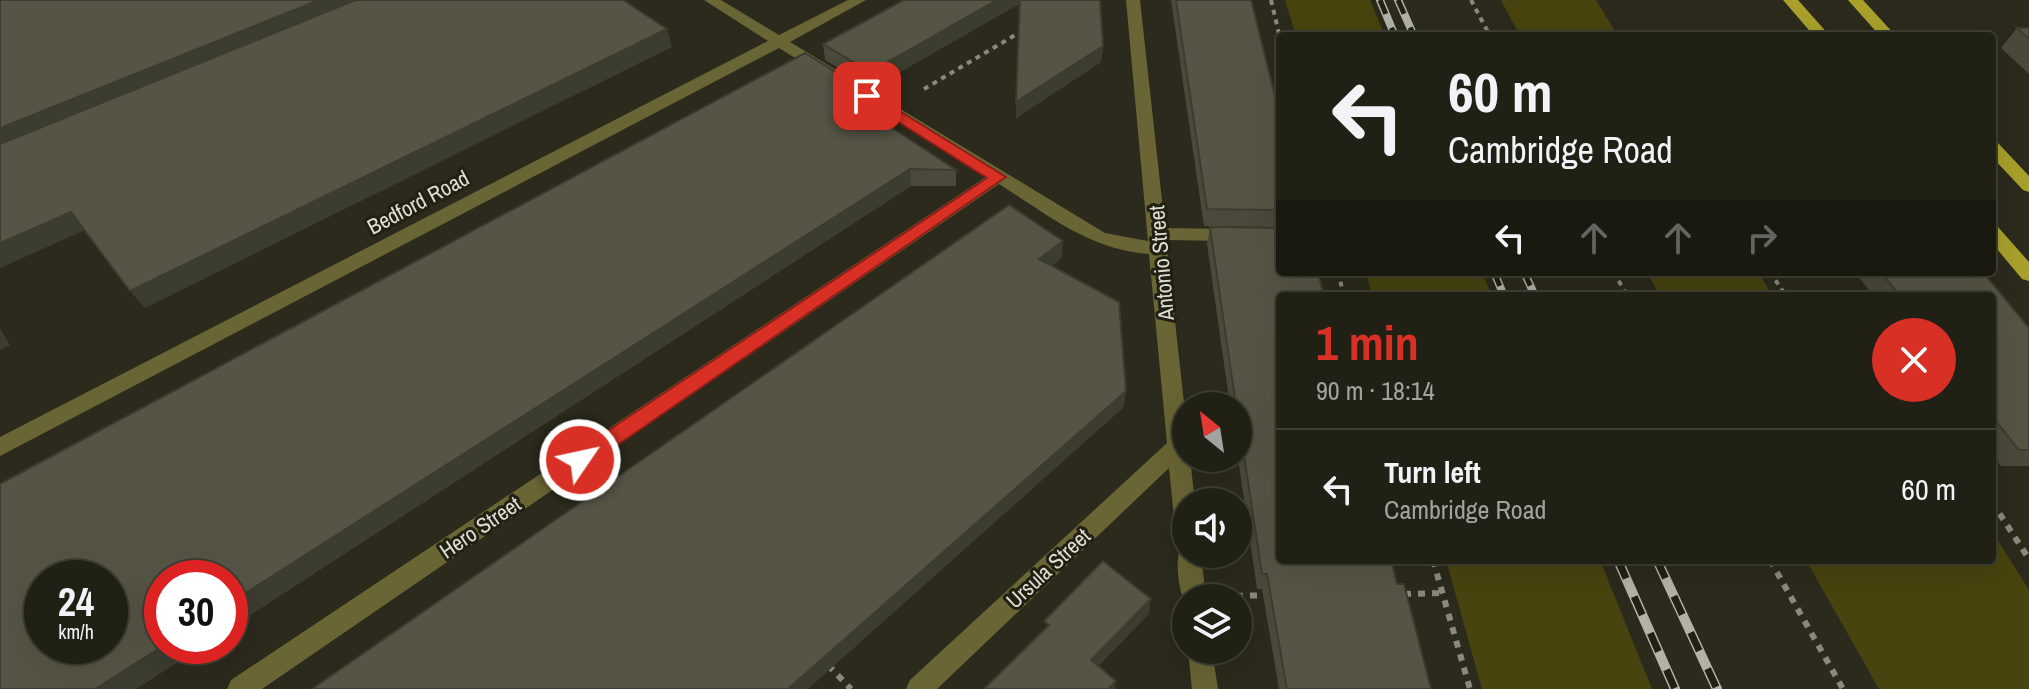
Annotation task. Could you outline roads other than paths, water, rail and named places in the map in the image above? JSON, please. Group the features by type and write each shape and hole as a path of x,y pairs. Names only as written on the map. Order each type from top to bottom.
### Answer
{"main road":[{"path":"1790,0 1818,32"},
{"path":"1855,0 1884,32"},
{"path":"1996,151 2029,186"},
{"path":"1996,236 2029,274"}],"street":[{"path":"711,0 1099,238 1129,246 1160,241 1276,236"},
{"name":"Bedford Road","path":"0,447 859,0"},
{"name":"Antonio Street","path":"1133,0 1160,241 1172,392"},
{"name":"Hero Street","path":"240,689 998,177"},
{"name":"Ursula Street","path":"919,689 1172,452"},
{"path":"1202,664 1205,689"}],"railway":[{"path":"1380,0 1393,32"},
{"path":"1398,0 1412,32"},
{"path":"1496,276 1502,292"},
{"path":"1526,276 1533,292"},
{"path":"1620,564 1675,689"},
{"path":"1659,564 1717,689"}]}
